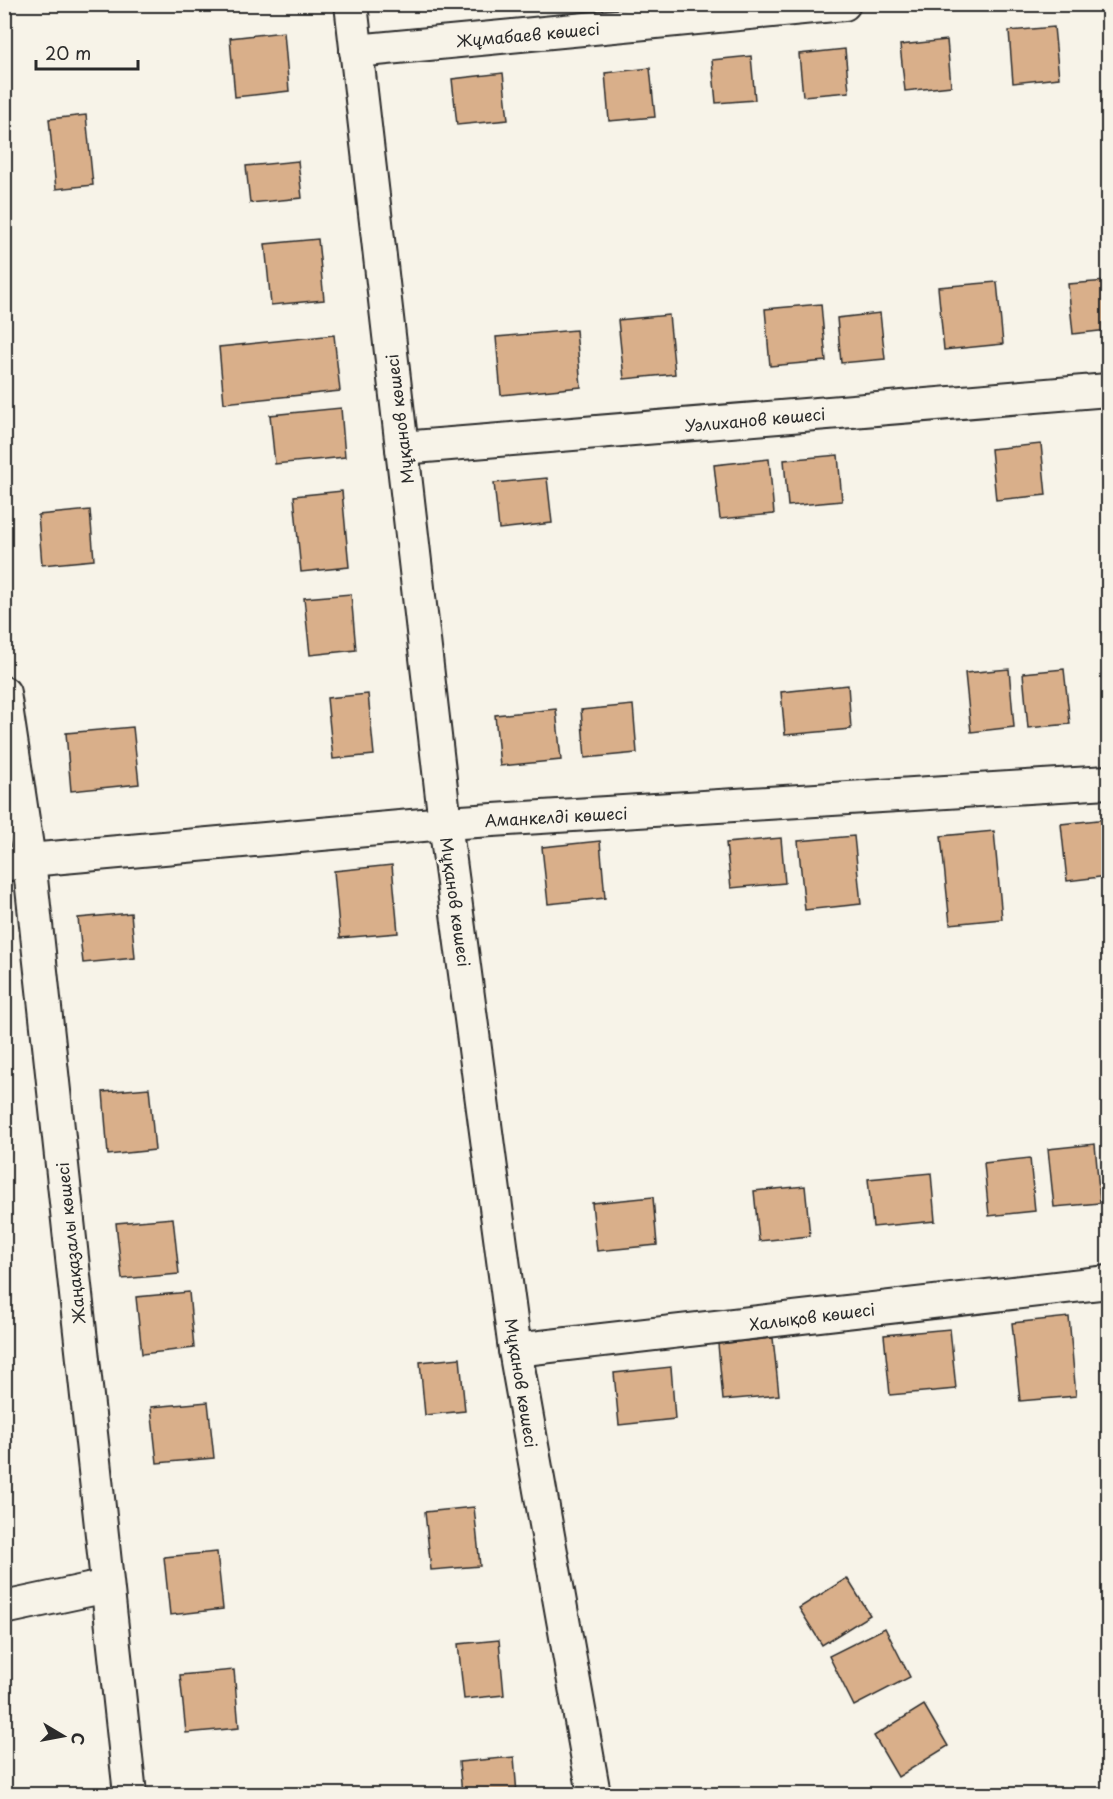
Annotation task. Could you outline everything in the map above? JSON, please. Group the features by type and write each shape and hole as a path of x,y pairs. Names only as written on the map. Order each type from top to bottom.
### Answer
{"street":[{"name":"Мұқанов көшесі","path":"351,4 445,823 515,1350 594,1794"},
{"name":"Жұмабаев көшесі","path":"356,51 844,4"},
{"name":"Уәлиханов көшесі","path":"402,448 1108,390"},
{"name":"Жаңақазалы көшесі","path":"4,693 17,862 107,1586 130,1794"},
{"name":"Аманкелді көшесі","path":"17,862 445,823 1108,782"},
{"name":"Халықов көшесі","path":"515,1350 1108,1282"},
{"path":"4,1608 107,1586"}],"building":[{"path":"1054,27 1059,78 1013,83 1009,31"},
{"path":"284,32 289,91 235,97 230,38"},
{"path":"947,40 951,86 905,91 900,45"},
{"path":"845,49 849,92 803,96 799,54"},
{"path":"751,56 755,100 716,103 712,60"},
{"path":"650,68 655,117 609,121 605,73"},
{"path":"503,73 508,120 457,125 452,79"},
{"path":"86,115 93,185 56,189 49,119"},
{"path":"298,161 302,198 250,203 246,166"},
{"path":"318,239 324,300 271,305 265,244"},
{"path":"1107,281 1108,330 1073,334 1068,284"},
{"path":"997,282 1003,344 944,350 938,287"},
{"path":"821,304 826,361 770,366 765,309"},
{"path":"880,313 885,359 841,363 837,318"},
{"path":"669,315 675,374 624,379 618,320"},
{"path":"576,330 581,387 501,395 496,337"},
{"path":"334,335 340,391 224,403 219,347"},
{"path":"341,408 345,457 275,464 270,415"},
{"path":"1102,434 1108,434 1108,467 1105,467"},
{"path":"1041,444 1046,495 996,500 991,449"},
{"path":"838,455 842,501 788,506 784,460"},
{"path":"769,459 774,514 720,519 714,465"},
{"path":"547,478 552,523 499,529 494,483"},
{"path":"342,491 349,567 301,572 294,496"},
{"path":"90,510 94,560 42,565 38,515"},
{"path":"351,594 356,650 310,655 304,598"},
{"path":"1009,669 1014,727 971,732 965,673"},
{"path":"1064,669 1070,724 1028,728 1023,673"},
{"path":"848,685 851,729 785,735 781,692"},
{"path":"368,694 374,755 333,759 327,698"},
{"path":"633,705 637,753 585,758 581,710"},
{"path":"556,709 561,760 500,766 495,715"},
{"path":"133,727 139,784 71,791 66,733"},
{"path":"1107,819 1108,876 1067,881 1061,824"},
{"path":"994,831 1002,919 950,924 941,836"},
{"path":"854,836 861,904 805,910 798,841"},
{"path":"781,838 785,883 731,888 726,843"},
{"path":"600,841 605,898 548,904 542,847"},
{"path":"392,865 398,933 340,938 334,871"},
{"path":"131,913 135,958 83,963 78,918"},
{"path":"149,1088 155,1150 108,1155 103,1092"},
{"path":"1095,1144 1100,1203 1054,1207 1048,1149"},
{"path":"1030,1158 1035,1211 989,1216 984,1163"},
{"path":"931,1173 935,1221 873,1227 868,1179"},
{"path":"805,1186 810,1236 759,1241 754,1191"},
{"path":"653,1197 657,1245 597,1251 592,1203"},
{"path":"173,1218 179,1274 122,1279 116,1223"},
{"path":"189,1292 194,1348 142,1354 136,1297"},
{"path":"1069,1317 1076,1396 1020,1401 1012,1323"},
{"path":"950,1329 956,1389 890,1395 884,1335"},
{"path":"773,1338 779,1395 723,1400 718,1344"},
{"path":"460,1358 465,1411 425,1415 420,1362"},
{"path":"671,1367 675,1419 619,1425 614,1373"},
{"path":"208,1402 214,1458 157,1463 151,1407"},
{"path":"474,1507 480,1566 431,1570 425,1512"},
{"path":"217,1552 223,1609 170,1615 164,1557"},
{"path":"847,1578 870,1615 822,1645 799,1608"},
{"path":"885,1628 910,1677 854,1706 829,1656"},
{"path":"499,1640 504,1695 464,1699 458,1644"},
{"path":"234,1670 239,1728 186,1733 180,1675"},
{"path":"924,1705 948,1746 898,1777 874,1736"},
{"path":"514,1757 517,1794 462,1794 459,1762"}]}
